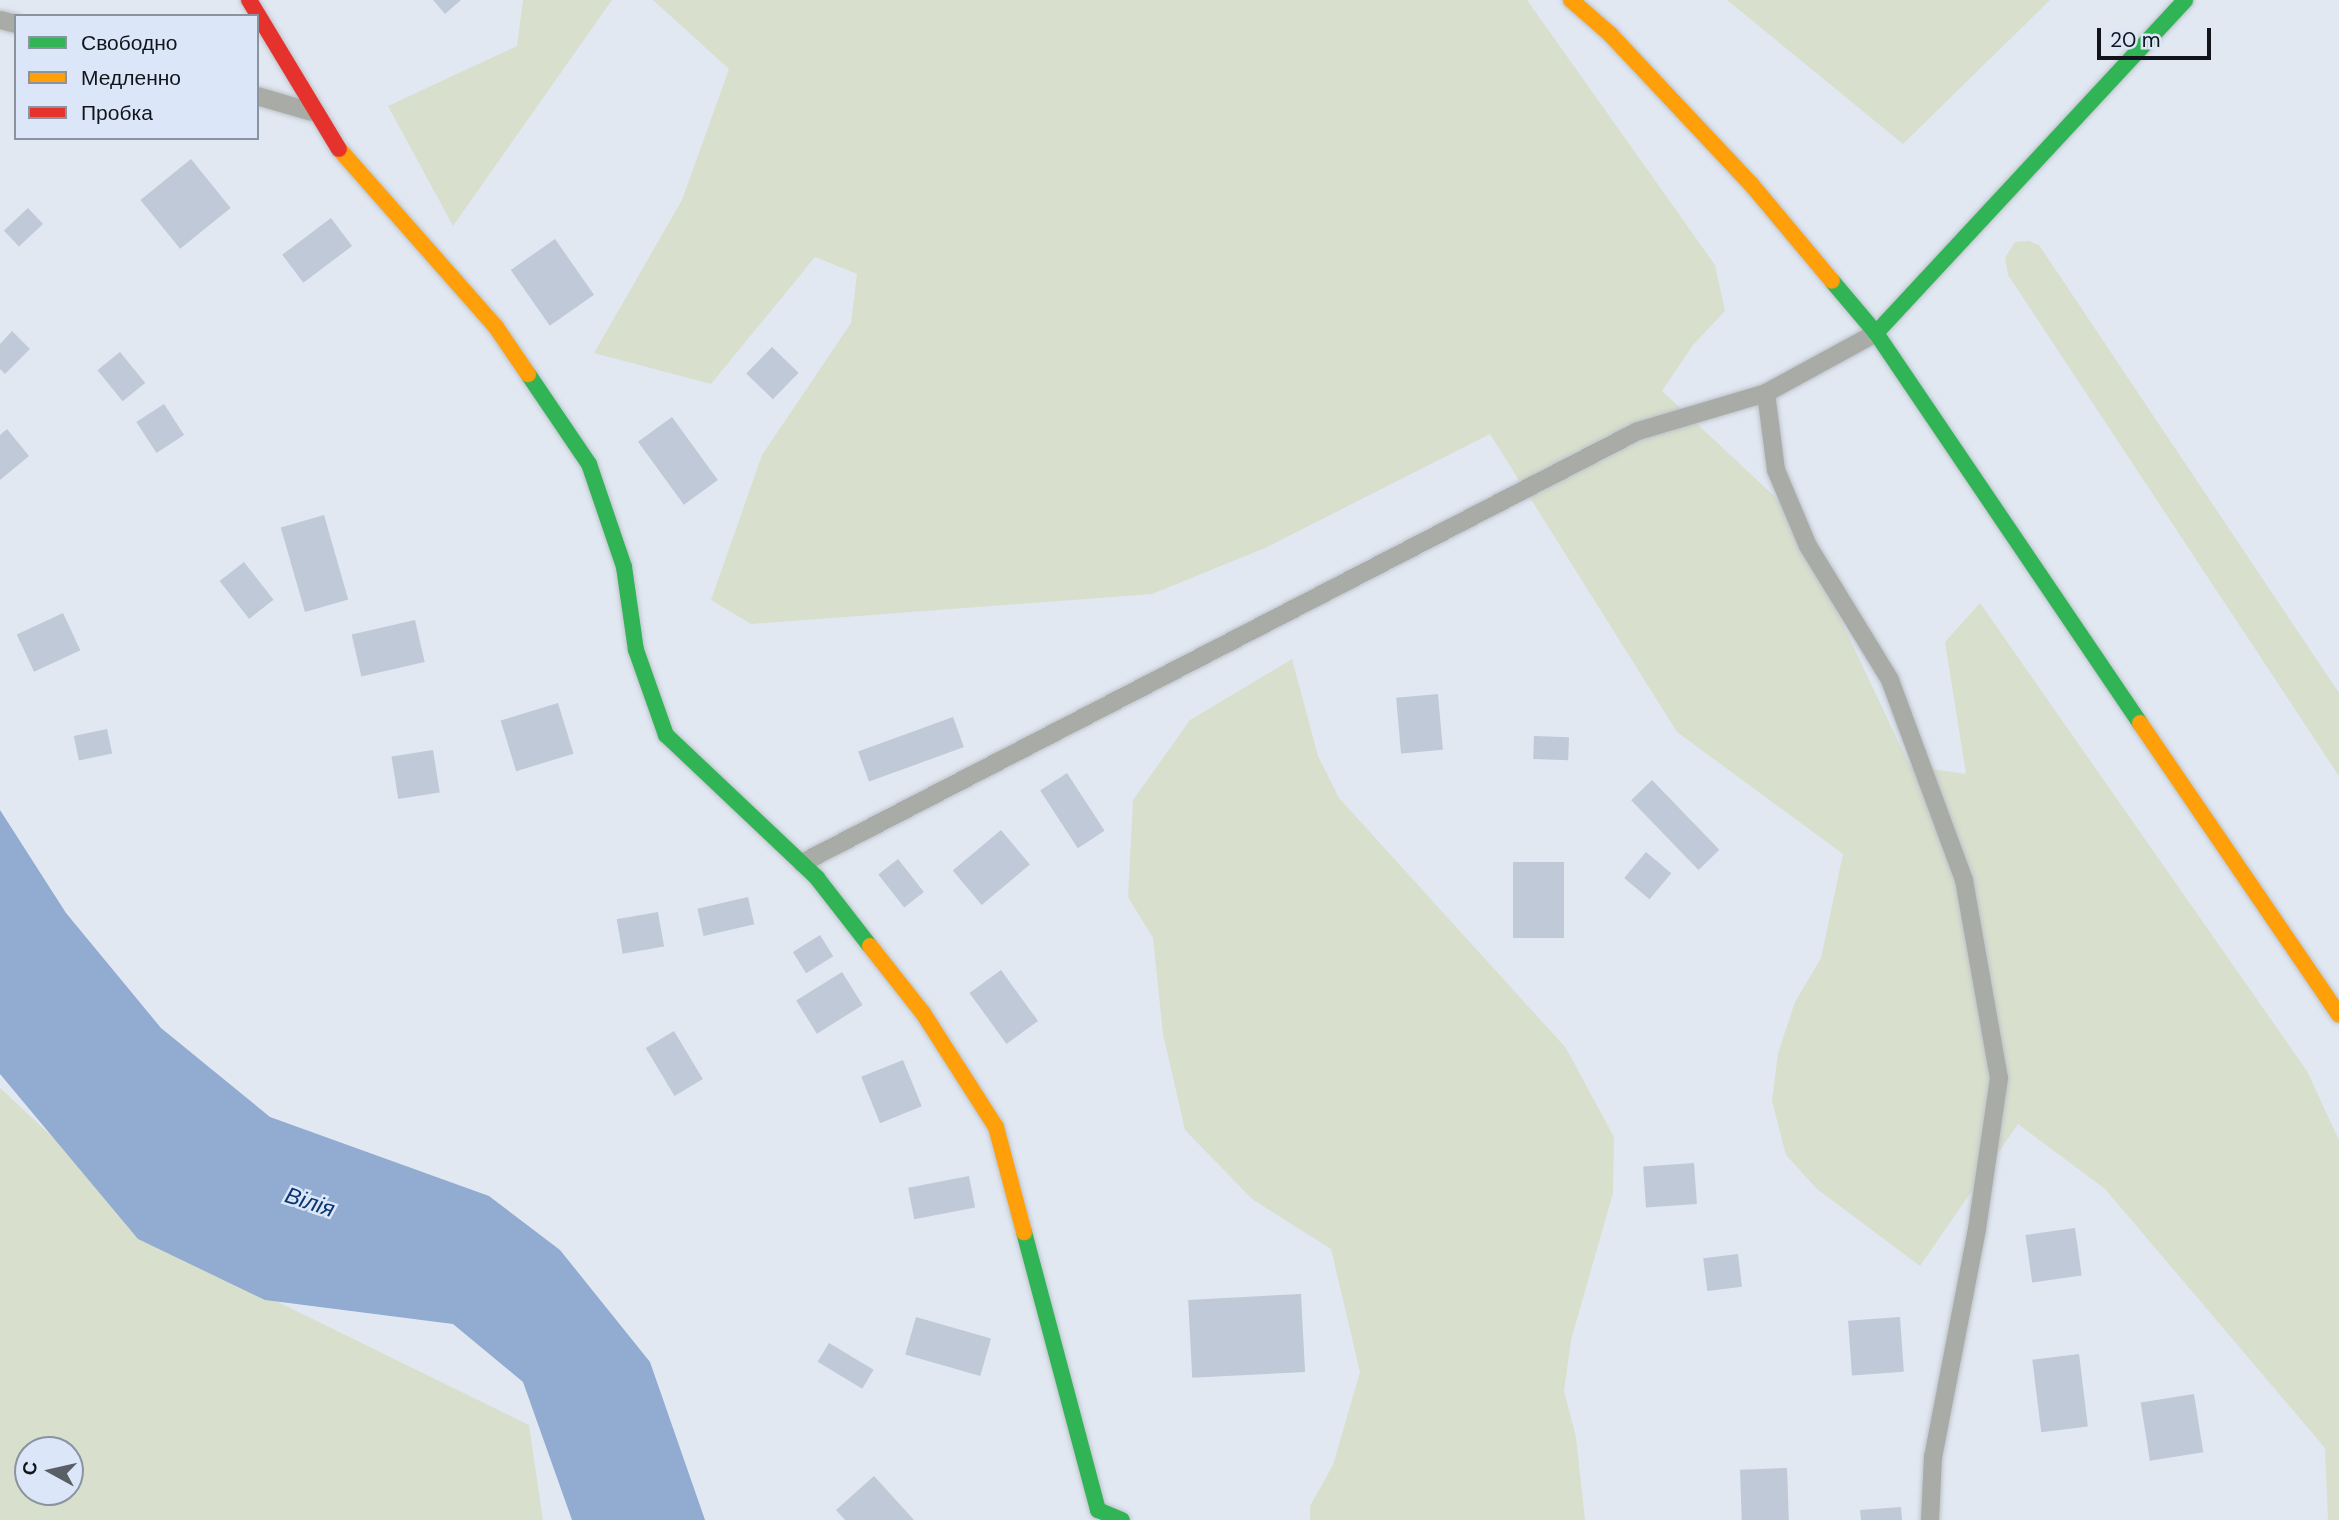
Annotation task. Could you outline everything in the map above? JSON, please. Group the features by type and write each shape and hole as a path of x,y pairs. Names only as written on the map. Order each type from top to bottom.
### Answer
{"street":[{"path":"1571,0 1611,34 1751,184 1876,333 2339,1015"},
{"path":"1876,333 2185,0"},
{"path":"259,17 339,150 496,327 589,464 624,567 636,650 666,735 802,863 923,1013 996,1127 1098,1510 1122,1520"}],"lane":[{"path":"259,97 315,113"},
{"path":"802,863 1639,431 1766,393 1876,333"},
{"path":"1766,393 1776,470 1808,546 1890,680 1964,880 1999,1078 1978,1229 1933,1457 1930,1520"}],"green space":[{"path":"523,0 612,0 453,226 388,106 517,46"},
{"path":"653,0 1527,0 1715,265 1725,311 1693,345 1662,391 1788,509 1910,766 1966,774 1945,642 1980,603 2307,1071 2339,1140 2339,1520 2328,1520 2325,1448 2105,1189 2018,1124 1920,1266 1817,1189 1786,1155 1772,1101 1778,1053 1795,1002 1821,958 1843,854 1677,732 1490,434 1265,548 1152,594 751,624 711,600 762,455 851,323 857,274 815,257 711,384 594,353 682,200 729,69"},
{"path":"1727,0 2050,0 1903,144"},
{"path":"2029,241 2039,245 2339,693 2339,776 2008,275 2005,258 2015,242"},
{"path":"1292,659 1318,756 1339,798 1566,1048 1614,1137 1613,1193 1571,1340 1564,1391 1576,1437 1585,1520 1310,1520 1310,1506 1333,1465 1360,1372 1331,1249 1252,1199 1185,1130 1163,1034 1153,938 1128,897 1133,800 1190,720"},
{"path":"0,1088 176,1252 529,1425 543,1520 0,1520"}],"water":[{"name":"Вілія","path":"0,810 66,913 161,1028 270,1117 489,1196 560,1250 650,1362 705,1520 572,1520 523,1382 453,1324 265,1300 138,1239 0,1074"}],"building":[{"path":"433,0 461,0 445,14"},
{"path":"191,159 231,208 180,249 140,200"},
{"path":"28,208 43,224 19,247 4,231"},
{"path":"331,218 352,246 303,283 282,255"},
{"path":"555,239 594,295 550,326 511,270"},
{"path":"12,331 30,349 5,374 0,369 0,344"},
{"path":"772,347 799,373 773,399 746,374"},
{"path":"120,352 145,383 123,401 97,370"},
{"path":"164,404 184,435 156,453 136,422"},
{"path":"672,417 718,480 684,505 638,442"},
{"path":"7,429 29,456 0,480 0,435"},
{"path":"324,515 348,600 305,612 281,527"},
{"path":"244,562 274,600 249,619 220,581"},
{"path":"63,613 80,650 34,672 17,635"},
{"path":"415,620 425,662 361,677 352,635"},
{"path":"1438,694 1443,750 1401,753 1396,698"},
{"path":"558,703 573,754 516,771 501,721"},
{"path":"953,717 964,747 869,782 858,752"},
{"path":"107,729 112,753 79,761 74,736"},
{"path":"1534,736 1569,737 1568,760 1533,759"},
{"path":"433,750 440,792 398,799 392,757"},
{"path":"1067,773 1105,831 1078,848 1040,790"},
{"path":"1652,780 1719,850 1699,870 1631,800"},
{"path":"1001,830 1030,864 982,905 953,870"},
{"path":"1646,852 1671,873 1649,899 1624,878"},
{"path":"898,859 924,892 904,907 878,874"},
{"path":"1513,862 1564,862 1564,938 1513,938"},
{"path":"748,897 754,924 704,936 697,909"},
{"path":"658,912 664,946 623,954 617,919"},
{"path":"820,935 833,956 806,973 793,952"},
{"path":"1001,970 1038,1021 1006,1044 969,993"},
{"path":"842,972 863,1005 817,1034 796,1001"},
{"path":"674,1031 703,1079 675,1096 646,1048"},
{"path":"903,1060 922,1106 880,1123 861,1077"},
{"path":"1694,1163 1697,1204 1646,1207 1643,1167"},
{"path":"969,1176 975,1207 914,1219 908,1188"},
{"path":"2075,1228 2082,1276 2032,1282 2025,1235"},
{"path":"1738,1254 1742,1287 1707,1291 1703,1258"},
{"path":"1301,1294 1305,1372 1192,1378 1188,1300"},
{"path":"916,1317 991,1338 980,1376 905,1354"},
{"path":"1900,1317 1904,1372 1852,1375 1848,1321"},
{"path":"829,1343 874,1370 862,1389 818,1362"},
{"path":"2079,1354 2088,1426 2041,1432 2032,1360"},
{"path":"2194,1394 2203,1452 2150,1461 2141,1402"},
{"path":"1787,1468 1789,1520 1742,1520 1740,1470"},
{"path":"874,1476 914,1520 845,1520 836,1510"},
{"path":"1901,1507 1902,1520 1861,1520 1860,1510"}],"traffic: fast":[{"path":"1876,333 2185,0"},
{"path":"1832,281 1876,333 2140,723"},
{"path":"528,374 589,464 624,567 636,650 666,735 817,878 870,946"},
{"path":"1024,1232 1098,1510 1122,1520"}],"traffic: slow":[{"path":"1571,0 1610,34 1751,184 1832,281"},
{"path":"339,149 496,327 528,374"},
{"path":"2140,723 2339,1015"},
{"path":"870,946 923,1013 996,1127 1024,1232"}],"traffic: jam":[{"path":"249,0 257,14"},
{"path":"259,17 339,149"}]}
